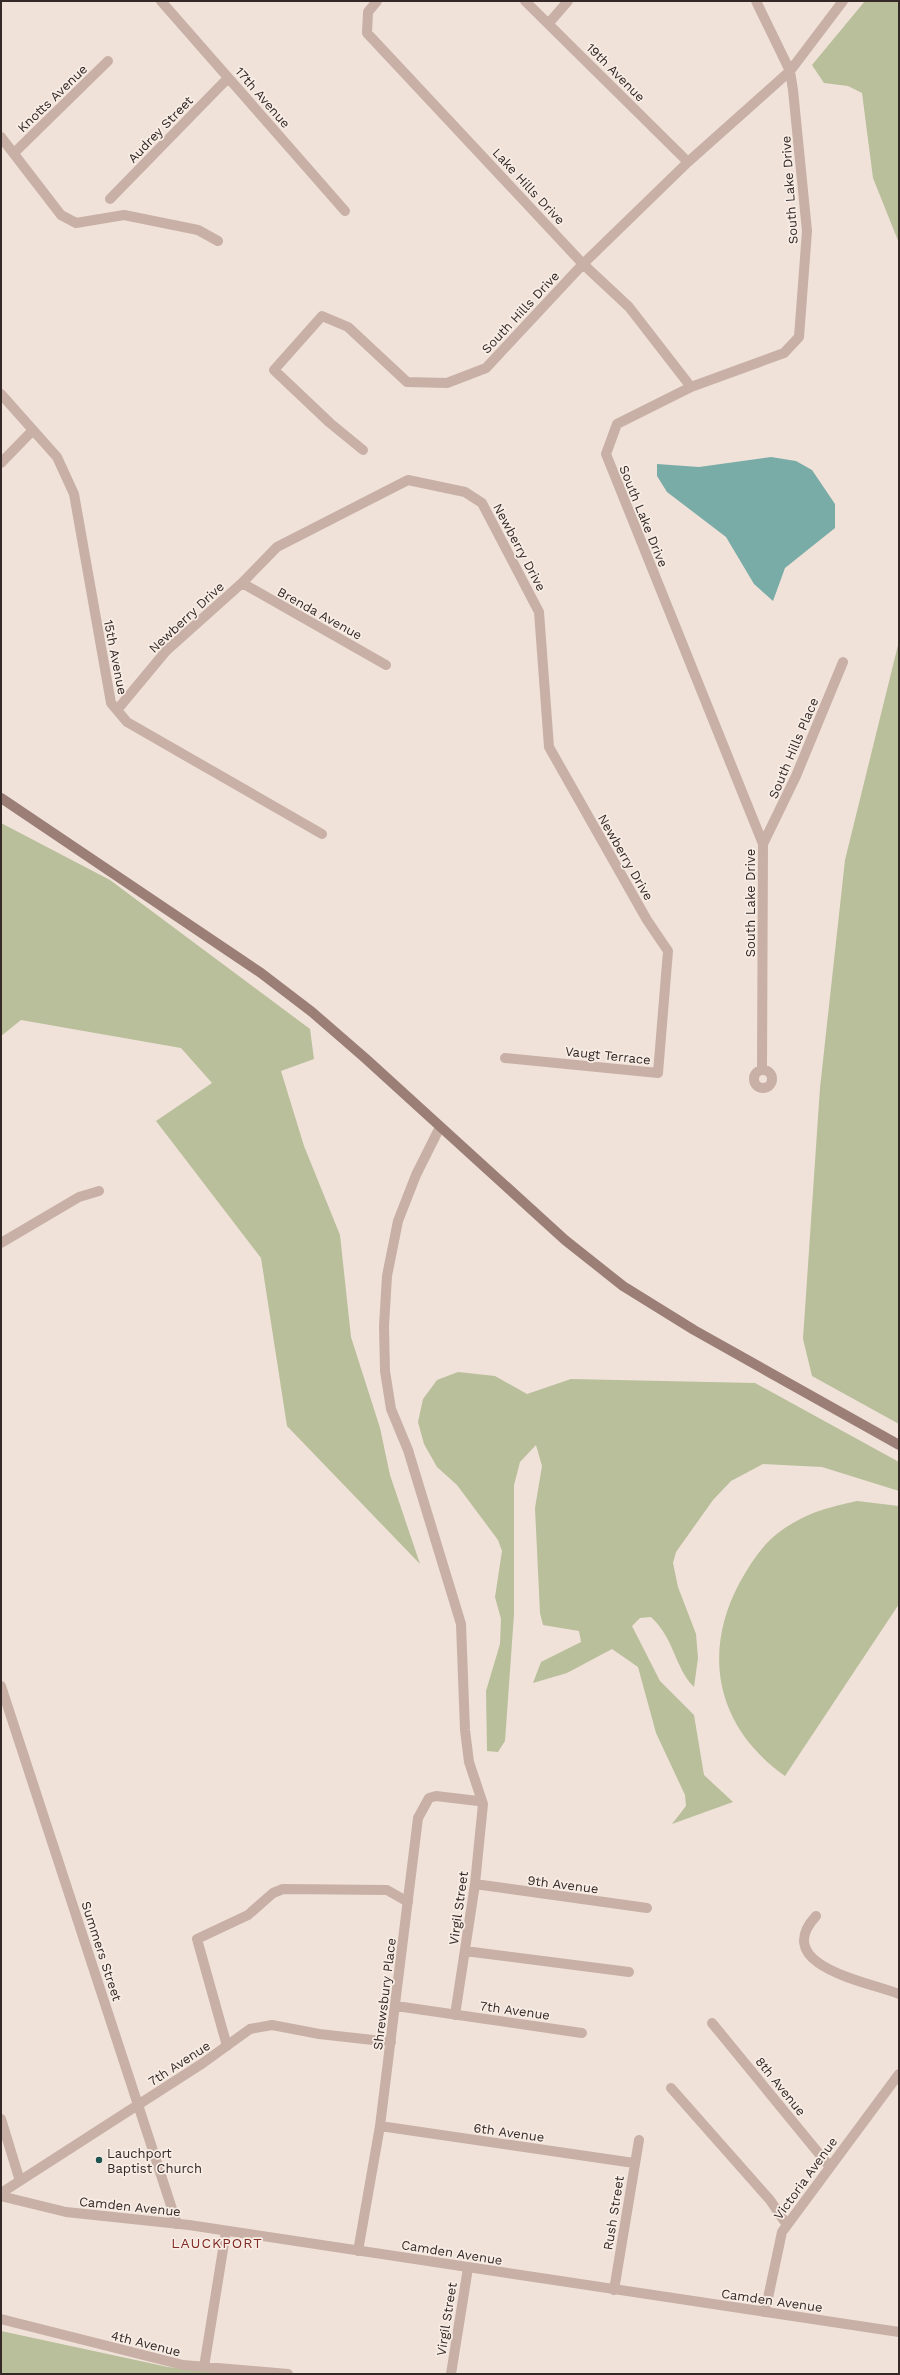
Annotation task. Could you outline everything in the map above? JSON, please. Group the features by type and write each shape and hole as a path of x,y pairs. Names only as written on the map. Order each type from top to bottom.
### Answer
{"main road":[{"path":"1,798 261,973 312,1012 565,1240 623,1286 701,1334 899,1445"}],"street":[{"name":"17th Avenue","path":"161,1 345,211"},
{"name":"Lake Hills Drive","path":"377,1 368,12 367,34 583,264 629,307 691,387"},
{"name":"19th Avenue","path":"525,1 688,162"},
{"path":"548,23 568,1"},
{"name":"South Lake Drive","path":"756,1 790,71 807,231 799,337 784,353 691,387 617,424 606,454 763,844 762,1070"},
{"name":"South Hills Drive","path":"363,450 330,423 274,370 322,316 348,327 407,382 447,383 486,368 583,264 688,162 790,71 843,1"},
{"name":"Knotts Avenue","path":"14,153 108,61"},
{"name":"Audrey Street","path":"110,199 228,78"},
{"path":"1,137 61,215 76,224 124,215 198,230 218,241"},
{"name":"15th Avenue","path":"1,394 56,457 74,494 112,703 117,710 127,722 322,834"},
{"path":"1,463 33,430"},
{"name":"Newberry Drive","path":"117,710 166,651 242,583 277,547 408,480 465,492 482,503 539,612 549,746 647,920 668,951"},
{"name":"Brenda Avenue","path":"242,583 386,665"},
{"name":"South Hills Place","path":"763,844 796,776 843,662"},
{"name":"Vaugt Terrace","path":"505,1058 658,1073 668,951"},
{"path":"440,1127 416,1175 398,1221 387,1276 384,1326 385,1372 390,1409 408,1450 461,1624 465,1730 469,1762 483,1804"},
{"path":"1,1243 79,1197 99,1191"},
{"name":"Summers Street","path":"1,1686 177,2224"},
{"name":"Shrewsbury Place","path":"358,2251 380,2126 418,1818 429,1798 436,1796 478,1801 483,1804"},
{"name":"Virgil Street","path":"455,2015 466,1951 475,1884 483,1804"},
{"name":"9th Avenue","path":"475,1884 647,1908"},
{"path":"227,2046 197,1939 248,1915 273,1893 283,1890 387,1890 408,1902"},
{"path":"816,1916 805,1932 803,1940 810,1957 834,1974 878,1985 899,1994"},
{"path":"466,1951 629,1972"},
{"name":"7th Avenue","path":"396,2006 582,2033"},
{"name":"8th Avenue","path":"712,2023 830,2167"},
{"name":"7th Avenue","path":"1,2193 138,2105 250,2029 272,2025 319,2034 391,2042"},
{"name":"Victoria Avenue","path":"765,2312 782,2232 899,2074"},
{"path":"671,2088 770,2200 787,2225"},
{"path":"1,2119 20,2181"},
{"name":"6th Avenue","path":"380,2126 634,2163"},
{"name":"Rush Street","path":"614,2290 639,2140"},
{"name":"Camden Avenue","path":"1,2196 66,2212 226,2231 899,2332"},
{"path":"204,2367 226,2231"},
{"name":"Virgil Street","path":"451,2374 468,2268"},
{"name":"4th Avenue","path":"1,2319 183,2365 288,2374"}],"green space":[{"path":"865,1 899,1 899,243 873,178 862,93 848,86 824,83 812,65"},
{"path":"899,641 899,1424 812,1376 803,1339 820,1088 845,860"},
{"path":"1,823 110,880 310,1029 314,1059 281,1071 304,1146 340,1235 351,1337 380,1428 390,1475 420,1564 287,1426 261,1258 156,1121 212,1083 181,1048 21,1020 1,1036"},
{"path":"458,1372 495,1376 527,1394 571,1379 755,1383 899,1462 899,1491 822,1467 763,1464 731,1481 713,1500 676,1552 673,1563 678,1587 696,1634 698,1658 694,1687 682,1671 665,1634 651,1617 640,1618 632,1626 660,1681 694,1715 704,1775 733,1802 672,1824 686,1806 685,1795 656,1733 638,1667 612,1649 567,1673 533,1683 541,1662 581,1642 579,1631 543,1625 540,1613 535,1508 542,1466 536,1445 520,1462 514,1485 514,1614 505,1741 498,1752 487,1751 486,1691 500,1644 501,1619 495,1597 502,1551 498,1540 457,1485 437,1467 424,1444 418,1422 423,1399 437,1380"},
{"path":"857,1501 899,1506 899,1604 785,1776 762,1757 744,1736 731,1713 722,1688 719,1662 721,1636 728,1609 740,1582 763,1547 775,1535 809,1515"},
{"path":"1,2331 168,2367 230,2374 1,2374"}],"water":[{"path":"771,457 796,461 812,470 835,504 835,528 785,568 773,601 754,584 726,537 667,492 657,476 657,464 699,467"}],"place":[{"name":"Lauchport Baptist Church","path":"99,2160"}],"district":[{"name":"LAUCKPORT","path":"217,2243"}]}
